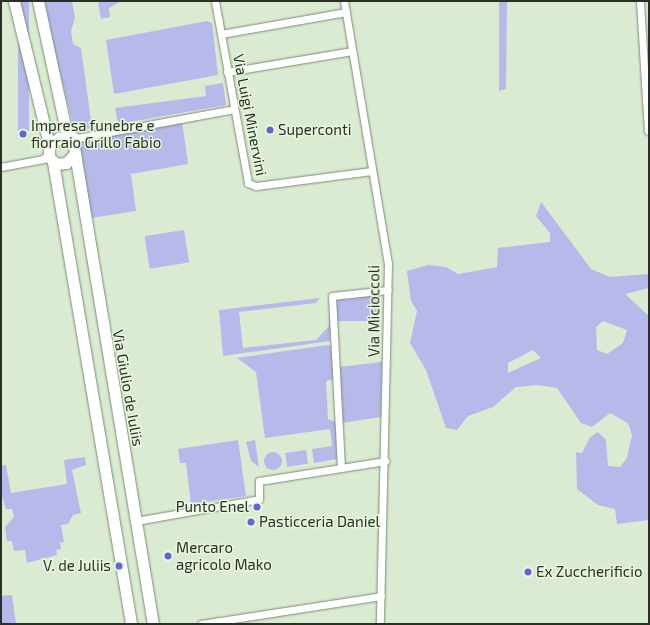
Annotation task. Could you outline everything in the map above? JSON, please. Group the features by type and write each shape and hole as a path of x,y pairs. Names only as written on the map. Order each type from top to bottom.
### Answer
{"main road":[{"path":"14,1 50,154 131,624"},
{"name":"Via Giulio de Iuliis","path":"38,1 72,142 153,624"},
{"path":"60,138 72,142 63,164 50,154 60,138"}],"street":[{"name":"Via Luigi Minervini","path":"215,1 247,181 252,186 372,171"},
{"name":"Via Micioccoli","path":"344,1 372,171 388,255 385,461 380,624"},
{"path":"640,1 648,131"},
{"path":"221,34 346,12"},
{"path":"228,72 352,51"},
{"path":"72,142 234,109"},
{"path":"1,167 43,159 50,154"},
{"path":"341,468 332,296 388,290"},
{"path":"136,520 259,499 259,481 385,461"},
{"path":"201,624 381,596"}],"shaded area":[{"path":"18,1 29,1 29,131 18,131"},
{"path":"41,1 72,1 75,18 71,31 73,44 81,48 92,128 84,130 73,124"},
{"path":"98,1 121,1 109,8 110,17 101,19"},
{"path":"499,1 507,1 506,89 499,91"},
{"path":"207,21 212,23 218,75 114,94 106,40"},
{"path":"223,83 226,105 118,124 115,108 206,96 205,86"},
{"path":"182,121 188,164 131,174 136,211 91,218 79,141"},
{"path":"541,202 591,269 610,277 649,274 649,288 625,294 649,316 649,520 617,524 615,509 598,505 577,489 576,452 582,453 590,437 598,432 606,440 608,466 620,467 627,458 632,435 628,423 610,413 592,427 581,423 557,388 538,385 516,387 493,407 468,416 457,430 446,428 426,370 410,343 417,311 411,301 407,271 428,265 446,267 458,274 497,267 498,248 550,242 550,233 536,216","holes":["603,321 627,330 623,343 607,354 597,350 596,327","533,350 541,358 508,373 508,363"]},
{"path":"184,230 189,263 150,269 144,236"},
{"path":"334,292 380,292 380,321 334,321"},
{"path":"320,298 316,303 239,312 243,348 316,340 329,326 330,301 330,341 223,356 219,310"},
{"path":"328,345 333,348 334,379 326,381 328,419 336,422 337,459 314,463 312,449 332,446 330,429 265,438 256,372 237,358"},
{"path":"382,362 381,417 342,423 339,367"},
{"path":"238,440 246,496 191,504 186,463 180,463 178,449"},
{"path":"255,440 259,467 251,461 246,442"},
{"path":"306,450 308,464 287,467 285,453"},
{"path":"273,452 279,455 282,461 279,467 273,470 267,467 264,461 267,455"},
{"path":"85,457 86,465 72,470 81,513 73,515 68,524 61,525 64,542 60,543 61,549 56,550 57,555 27,563 25,550 14,551 12,541 7,541 5,527 14,517 12,509 6,509 1,493 1,466 6,465 11,493 67,484 64,460"},
{"path":"12,595 16,624 1,624 1,596"}],"place":[{"name":"Superconti","path":"270,130"},
{"name":"Impresa funebre e fiorraio Grillo Fabio","path":"23,134"},
{"name":"Punto Enel","path":"257,507"},
{"name":"Pasticceria Daniel","path":"251,522"},
{"name":"Mercaro agricolo Mako","path":"168,556"},
{"name":"V. de Juliis","path":"119,566"},
{"name":"Ex Zuccherificio","path":"528,572"}]}
